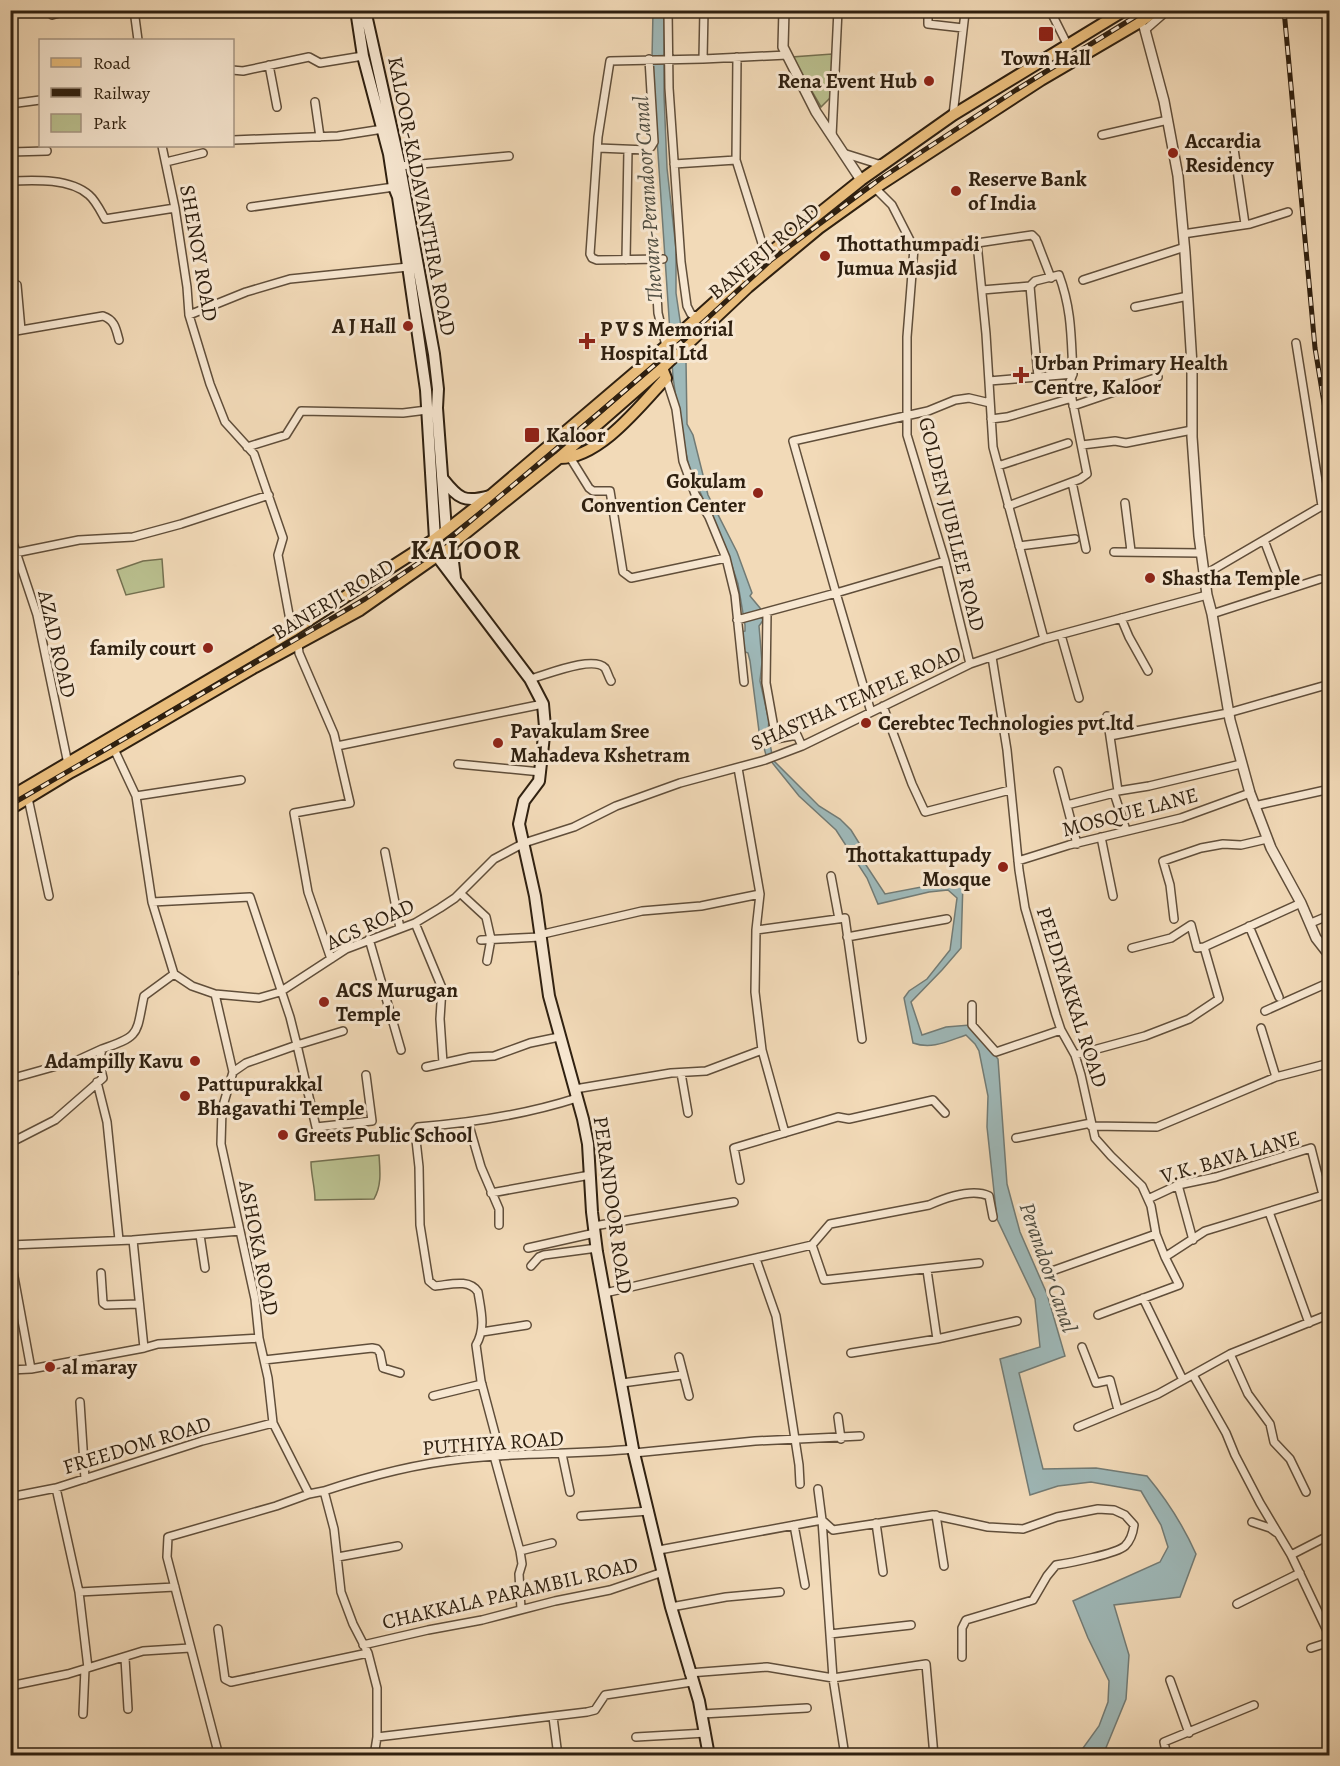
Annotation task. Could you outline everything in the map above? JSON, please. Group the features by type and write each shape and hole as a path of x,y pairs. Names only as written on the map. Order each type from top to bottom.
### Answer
{"main road":[{"path":"356,10 363,56 383,129 398,197 426,390 432,409 443,479 446,530 451,545 455,580"},
{"name":"KALOOR-KADAVANTHRA ROAD","path":"364,10 399,166 433,350 438,389 432,409"},
{"name":"BANERJI ROAD","path":"10,797 69,767 287,634 435,539 490,496 699,318 766,256 861,180 953,115 1125,10"},
{"name":"BANERJI ROAD","path":"10,809 69,767 114,749 360,610 437,556 559,458 617,406 664,373 690,341 748,286 819,228 1041,80 1142,26 1156,10"},
{"path":"861,180 876,188"},
{"path":"559,458 571,459 590,452 624,424 664,373"},
{"path":"607,396 617,406"},
{"path":"432,409 437,556"},
{"path":"443,479 457,496 472,501 490,496"},
{"name":"PERANDOOR ROAD","path":"437,556 530,679 543,704 545,727 541,772 539,782 524,801 519,824 535,896 549,996 588,1144 594,1230 633,1451 659,1550 671,1607 702,1714 709,1755"},
{"path":"383,573 395,585"},
{"path":"287,634 293,646"}],"street":[{"path":"52,15 70,10"},
{"path":"134,10 138,39"},
{"path":"668,10 666,59 687,306 691,314 699,318"},
{"path":"703,59 704,10"},
{"path":"784,10 783,47 816,112 861,180"},
{"path":"832,136 838,10"},
{"path":"928,10 928,24 963,28"},
{"path":"1050,10 1067,44"},
{"name":"BANERJI ROAD","path":"1142,26 1168,10"},
{"path":"953,115 964,13"},
{"path":"1142,26 1168,120 1178,176 1188,296 1192,430 1201,553 1228,713 1241,764 1267,839 1311,923 1316,938 1329,956"},
{"path":"663,259 597,260 590,254 598,148 610,61 787,55"},
{"path":"234,70 243,71 309,57 320,63 363,56"},
{"path":"737,57 736,160 766,256"},
{"path":"598,148 647,150 654,142 651,59"},
{"path":"269,65 277,107"},
{"path":"10,104 39,100"},
{"path":"315,102 320,136"},
{"path":"1102,135 1168,120"},
{"path":"234,140 346,135 383,129"},
{"path":"1233,142 1245,224"},
{"name":"SHENOY ROAD","path":"162,147 176,208 189,315 210,384 225,422 254,454 283,538 278,555 287,634"},
{"path":"626,260 628,150"},
{"path":"10,152 47,151"},
{"path":"166,162 203,153"},
{"path":"843,153 878,164 886,163"},
{"path":"399,166 509,156"},
{"path":"674,164 736,160"},
{"path":"10,181 46,179 75,188 90,195 105,219 176,208"},
{"path":"251,207 394,187"},
{"path":"876,188 892,205 914,248 977,243 1032,235 1036,239 1051,278"},
{"path":"1183,234 1245,224 1288,212"},
{"path":"977,243 993,447 1044,639"},
{"path":"1083,280 1185,247"},
{"name":"GOLDEN JUBILEE ROAD","path":"914,248 907,336 907,435 945,561 970,664"},
{"path":"189,315 246,292 290,279 408,267"},
{"path":"982,290 1030,286 1035,281 1059,275 1068,298 1071,316 1073,374 1069,384 1087,474 1008,506"},
{"path":"656,277 658,313 666,346"},
{"path":"17,285 21,330"},
{"path":"1030,286 1038,377"},
{"path":"1135,307 1188,296"},
{"path":"10,332 103,316 109,318 114,324 119,340"},
{"path":"1204,575 1322,506 1296,343"},
{"path":"420,350 433,350"},
{"path":"664,373 676,409 683,461 695,494 710,517 726,558 740,620 744,682"},
{"path":"989,381 1073,374"},
{"path":"991,419 1072,402 1158,378"},
{"path":"871,712 793,441 928,411 962,399 969,398 990,403"},
{"path":"247,447 286,435 301,411 403,412 432,409"},
{"path":"1082,445 1126,442 1192,430"},
{"path":"998,466 1068,443"},
{"path":"571,459 589,488 593,491 610,491 623,572 632,578 726,558"},
{"path":"1072,482 1086,549"},
{"path":"13,554 79,540 133,537 269,495"},
{"path":"1125,502 1131,551"},
{"name":"AZAD ROAD","path":"10,534 13,554 37,615 69,767"},
{"path":"1019,546 1075,539"},
{"path":"1264,540 1278,577"},
{"path":"1114,552 1201,553"},
{"path":"740,620 945,561"},
{"path":"1212,614 1320,579"},
{"name":"SHASTHA TEMPLE ROAD","path":"524,843 574,827 616,806 680,783 765,760 802,746 970,664 1044,639 1207,596"},
{"path":"765,613 766,683 776,739 797,735 802,746"},
{"path":"1121,618 1148,671"},
{"path":"1061,635 1079,698"},
{"path":"293,646 300,653 334,734 350,802 294,813 309,892 331,958"},
{"name":"PEEDIYAKKAL ROAD","path":"992,657 1008,750 1018,861 1025,908 1061,1030 1075,1055 1088,1099 1095,1138 1142,1186 1148,1199 1156,1233 1179,1285 1143,1298"},
{"path":"530,679 583,663 597,663 604,668 611,681"},
{"path":"1110,736 1228,713 1329,684"},
{"path":"337,746 543,704"},
{"path":"883,706 925,812 1011,790"},
{"path":"1107,716 1118,791 1241,764"},
{"path":"114,749 136,796 152,902 174,974 192,986 215,993"},
{"path":"459,764 541,772"},
{"path":"738,768 760,894 756,930 755,992 762,1050 767,1061 785,1133"},
{"path":"1059,771 1077,844"},
{"path":"136,796 241,780"},
{"path":"1254,806 1329,789"},
{"path":"1067,805 1114,793 1126,830"},
{"name":"MOSQUE LANE","path":"1018,861 1126,830 1181,818 1250,793"},
{"path":"28,798 49,896"},
{"path":"1101,837 1113,896"},
{"path":"1174,919 1170,885 1163,861 1201,848 1223,844 1241,845 1267,839"},
{"name":"ACS ROAD","path":"215,993 259,998 280,992 346,949 415,922 440,908 460,893 494,859 524,843"},
{"path":"385,852 400,928"},
{"path":"831,876 839,919"},
{"path":"460,893 486,917 492,939 487,961"},
{"path":"481,940 539,936 642,911 701,906 760,894"},
{"path":"152,902 250,897 290,1017 316,1127 372,1121 366,1075"},
{"path":"1132,948 1171,938 1191,925 1197,948 1204,947 1301,903"},
{"path":"1311,923 1329,915"},
{"path":"756,930 845,918 862,1039"},
{"path":"847,937 947,919"},
{"path":"415,922 442,988 440,1019 443,1063"},
{"path":"1249,926 1279,997"},
{"path":"369,939 401,1050"},
{"path":"1075,1055 1145,1036 1189,1019 1219,999 1204,947"},
{"path":"10,1079 59,1066 125,1041 138,1029 144,996 174,974"},
{"path":"1265,1011 1329,982"},
{"name":"ASHOKA ROAD","path":"215,993 232,1072 222,1109 222,1144 255,1299 273,1423 309,1494"},
{"path":"972,1005 972,1025 996,1052 1061,1030"},
{"path":"1261,1028 1276,1077"},
{"path":"232,1072 246,1063 343,1030"},
{"path":"426,1067 471,1057 494,1056 530,1043 559,1037"},
{"path":"10,1143 55,1120 103,1077 99,1062 102,1049"},
{"path":"522,1610 520,1551 482,1384 476,1345 482,1332 483,1322 476,1288 467,1283 435,1286 429,1281 420,1225 419,1167 415,1131 418,1127 468,1122 556,1105 576,1094 681,1072 706,1071 762,1050"},
{"path":"1016,1138 1091,1124 1157,1127 1291,1071 1329,1063"},
{"path":"681,1072 688,1113"},
{"path":"97,1082 107,1122 120,1240"},
{"path":"740,1180 734,1148 838,1116 849,1119 933,1100 945,1113"},
{"path":"468,1122 477,1156 499,1209 499,1225"},
{"name":"V.K. BAVA LANE","path":"1148,1199 1178,1185 1216,1177 1311,1148 1326,1194 1205,1232 1165,1257"},
{"path":"491,1193 590,1175"},
{"path":"1178,1185 1193,1240"},
{"path":"605,1293 812,1245 830,1224 929,1205 942,1199 976,1193 989,1196 993,1217"},
{"path":"528,1248 594,1230 734,1202"},
{"path":"1269,1212 1309,1323"},
{"path":"10,1245 133,1240 240,1231"},
{"path":"1052,1271 1156,1233"},
{"path":"200,1235 205,1268"},
{"path":"133,1240 144,1348"},
{"path":"812,1245 824,1280 979,1263"},
{"path":"531,1266 544,1255 597,1248"},
{"path":"10,1255 31,1369"},
{"path":"756,1259 776,1316 800,1484"},
{"path":"927,1270 937,1340"},
{"path":"101,1273 103,1303 106,1305 139,1305"},
{"path":"1098,1315 1143,1298 1183,1380"},
{"path":"1078,1426 1158,1394 1230,1353 1329,1314"},
{"path":"851,1353 937,1340 1017,1321"},
{"path":"482,1332 527,1325"},
{"path":"10,1370 31,1369 158,1344 259,1338"},
{"path":"1082,1347 1096,1383 1110,1380 1118,1410"},
{"path":"264,1360 372,1348 377,1349 380,1353 383,1368 400,1373"},
{"path":"1230,1353 1248,1394 1270,1424 1274,1442 1290,1459 1306,1492"},
{"path":"679,1357 689,1396"},
{"path":"622,1383 682,1375"},
{"path":"1193,1375 1291,1555 1329,1637"},
{"path":"433,1396 482,1384"},
{"path":"80,1402 85,1479"},
{"path":"838,1417 841,1438"},
{"name":"FREEDOM ROAD","path":"10,1497 56,1488 202,1441 273,1423"},
{"name":"PUTHIYA ROAD","path":"324,1491 406,1467 498,1456 633,1451 755,1441 860,1436"},
{"path":"561,1454 570,1492"},
{"path":"56,1488 79,1592 87,1669 83,1714"},
{"path":"818,1489 833,1678 845,1755"},
{"path":"217,1755 167,1557 168,1537 324,1491 334,1529 341,1592 353,1624 368,1653 377,1688 377,1737 374,1755"},
{"path":"822,1520 833,1530 934,1515 987,1527 1023,1529 1086,1510 1114,1510 1125,1515 1134,1525 1133,1535 1124,1547 1077,1562 1056,1565 1033,1600 966,1620 962,1628 962,1657"},
{"path":"581,1516 649,1511"},
{"path":"934,1515 944,1566"},
{"path":"659,1550 822,1520"},
{"path":"1252,1522 1270,1528 1279,1534"},
{"path":"876,1523 883,1572"},
{"path":"794,1525 805,1584"},
{"path":"1291,1555 1329,1535"},
{"path":"520,1551 552,1543"},
{"path":"338,1557 398,1546"},
{"name":"CHAKKALA PARAMBIL ROAD","path":"363,1645 610,1590 663,1572"},
{"path":"1237,1604 1300,1573"},
{"path":"79,1592 175,1587"},
{"path":"671,1607 726,1597 780,1592"},
{"path":"830,1634 911,1625"},
{"path":"218,1629 225,1679 231,1682 368,1653"},
{"path":"1311,1648 1329,1642"},
{"path":"10,1686 87,1669 143,1651 190,1648"},
{"path":"124,1658 128,1709"},
{"path":"377,1737 554,1717 595,1710 605,1695 691,1678 767,1667 833,1678 926,1664 934,1755"},
{"path":"1170,1680 1189,1733"},
{"path":"1167,1755 1164,1742 1254,1705"},
{"path":"702,1714 807,1708"},
{"path":"554,1717 558,1755"},
{"path":"636,1737 706,1733"}],"green space":[{"path":"832,54 831,97 821,107 792,57"},
{"path":"162,559 164,587 126,595 117,570 143,561"},
{"path":"379,1155 379,1183 374,1199 315,1200 311,1162"}],"water":[{"name":"Thevara-Perandoor Canal","path":"653,11 664,11 667,168 676,249 676,293 686,361 687,424 693,435 708,495 737,552 752,593 750,596 760,608 764,619 759,626 762,662 760,681 769,721 774,761 819,806 840,819 851,830 864,851 864,862 885,894 958,880 963,882 961,948 911,1002 922,1035 946,1027 970,1025 998,1059 1007,1184 1020,1232 1047,1294 1065,1356 1019,1373 1043,1469 1096,1468 1147,1476 1174,1513 1196,1554 1180,1597 1114,1605 1129,1655 1126,1699 1103,1755 1078,1755 1099,1726 1108,1702 1109,1681 1073,1601 1160,1562 1168,1547 1161,1525 1141,1491 1091,1482 1058,1486 1030,1495 1000,1359 1040,1347 1035,1299 997,1219 987,1127 988,1096 979,1051 966,1035 927,1046 913,1043 904,998 909,991 927,979 950,950 957,898 948,890 878,904 867,878 836,830 799,796 766,755 759,731 750,661 748,653 743,651 742,632 745,631 745,625 738,584 729,557 689,467 680,426 673,377 657,139 652,59"}],"railway":[{"path":"10,805 365,599 429,556 686,338 771,260 880,179 1016,90 1146,10"},
{"path":"1284,10 1315,348 1330,439"}],"place":[{"name":"Town Hall","path":"1046,34"},
{"name":"Rena Event Hub","path":"929,81"},
{"name":"Accardia Residency","path":"1173,153"},
{"name":"Reserve Bank of India","path":"956,191"},
{"name":"Thottathumpadi Jumua Masjid","path":"825,256"},
{"name":"A J Hall","path":"408,326"},
{"name":"P V S Memorial Hospital Ltd","path":"587,341"},
{"name":"Urban Primary Health Centre, Kaloor","path":"1021,375"},
{"name":"Kaloor","path":"532,435"},
{"name":"Gokulam Convention Center","path":"758,493"},
{"name":"Shastha Temple","path":"1150,578"},
{"name":"family court","path":"208,648"},
{"name":"Cerebtec Technologies pvt.ltd","path":"866,723"},
{"name":"Pavakulam Sree Mahadeva Kshetram","path":"498,743"},
{"name":"Thottakattupady Mosque","path":"1003,867"},
{"name":"ACS Murugan Temple","path":"324,1002"},
{"name":"Adampilly Kavu","path":"195,1061"},
{"name":"Pattupurakkal Bhagavathi Temple","path":"185,1096"},
{"name":"Greets Public School","path":"283,1135"},
{"name":"al maray","path":"50,1367"}],"district":[{"name":"KALOOR","path":"466,550"}],"water label":[{"name":"Perandoor Canal","path":"1049,1267"}]}
